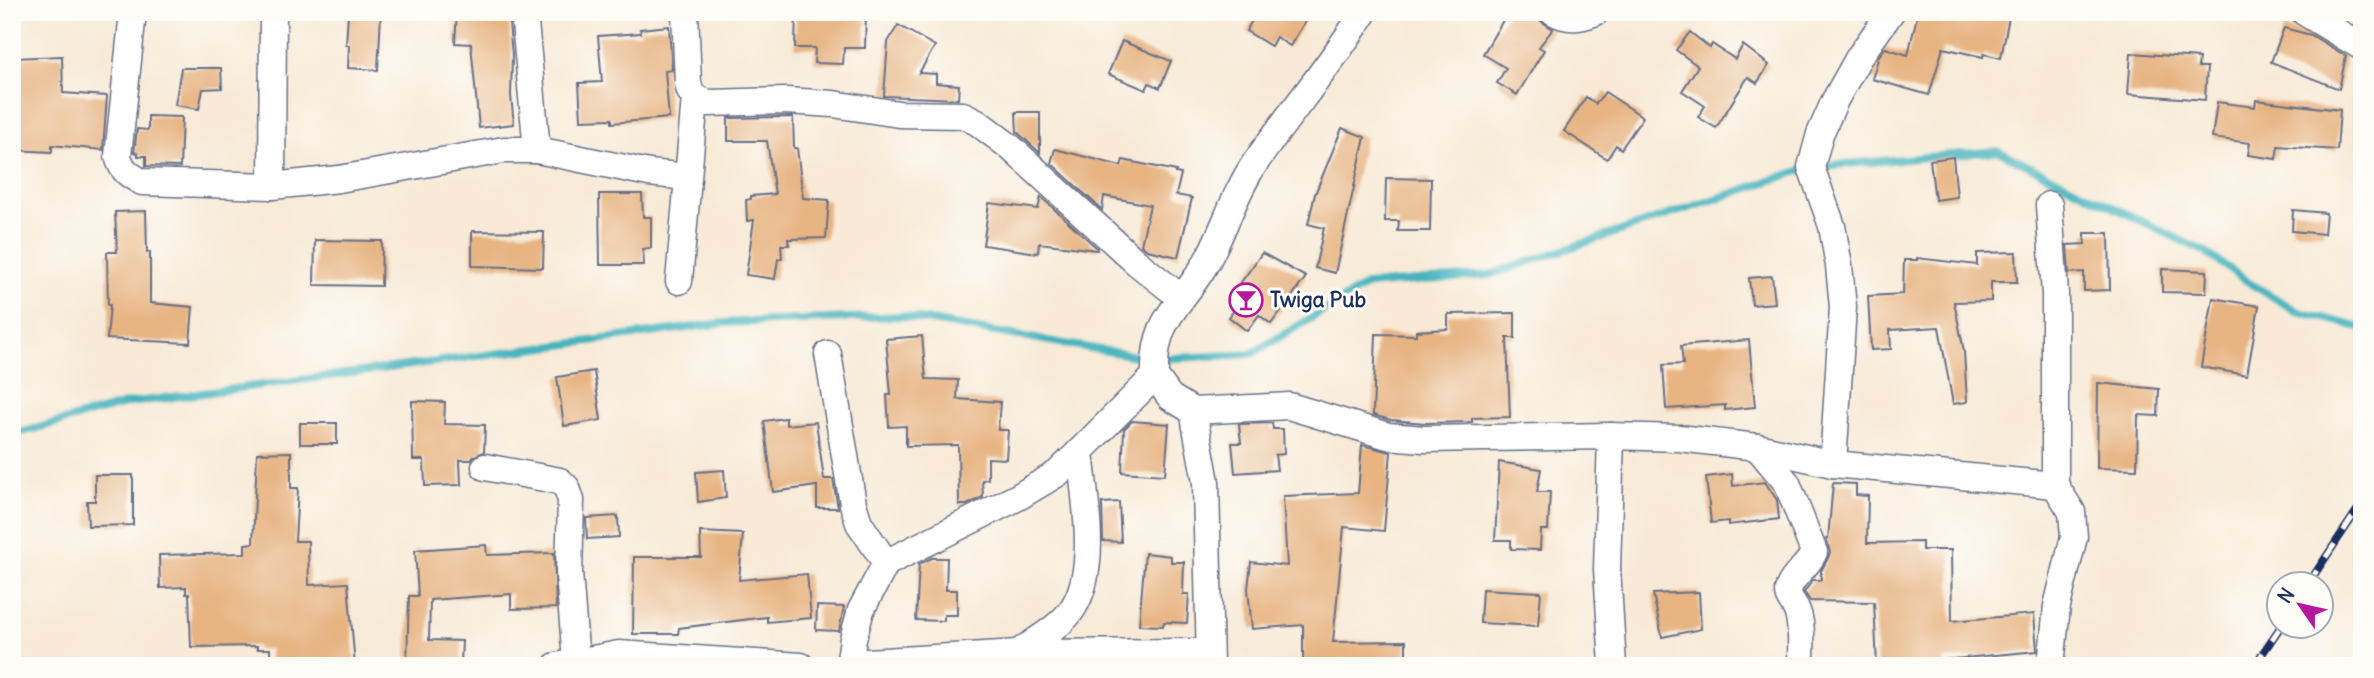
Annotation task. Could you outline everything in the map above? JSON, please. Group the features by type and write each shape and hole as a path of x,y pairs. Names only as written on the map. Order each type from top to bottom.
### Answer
{"street":[{"path":"133,12 118,156 121,167 142,182 272,186 339,179 494,152 537,150 649,173 687,177"},
{"path":"272,186 273,12"},
{"path":"524,12 537,150"},
{"path":"685,12 688,83 695,98 708,103 798,102 833,104 899,114 963,115 1010,147 1127,254 1180,297"},
{"path":"1364,12 1345,43 1253,165 1203,268 1169,314 1157,340 1155,376 1170,397 1193,411 1289,406 1388,436 1424,439 1611,436 1679,438 1757,447 1833,464 2055,485"},
{"path":"1554,12 1563,17 1584,17 1596,12"},
{"path":"1833,464 1843,307 1832,226 1811,167 1820,134 1835,100 1859,57 1891,12"},
{"path":"2304,12 2362,47"},
{"path":"679,281 695,98"},
{"path":"2049,205 2055,293 2055,485 2072,512 2074,537 2057,606 2050,666"},
{"path":"828,354 853,504 859,523 886,563"},
{"path":"1155,376 1058,473 886,563 862,610 849,664 1018,653 1210,659 1206,482 1193,411"},
{"path":"1611,436 1607,569 1613,666"},
{"path":"1757,447 1787,483 1814,551 1788,591 1798,614 1801,666"},
{"path":"1018,653 1073,609 1081,589 1086,564 1087,532 1080,451"},
{"path":"485,467 560,481 568,488 571,500 566,664 619,654 801,666"}],"building":[{"path":"457,12 508,12 514,124 479,128 471,44 455,43"},
{"path":"796,12 866,12 865,48 844,48 843,64 814,63 815,48 795,48"},
{"path":"1257,12 1311,12 1290,46 1276,37 1271,46 1246,31"},
{"path":"1508,12 1538,12 1541,21 1553,29 1539,47 1544,50 1517,95 1497,83 1506,68 1483,54"},
{"path":"1918,12 2010,12 2001,58 1943,48 1929,95 1872,79 1879,56 1885,48 1908,55"},
{"path":"348,14 381,15 378,70 348,68"},
{"path":"898,25 935,46 919,73 936,74 936,83 959,85 958,99 884,96 888,42"},
{"path":"669,26 672,70 665,71 669,118 612,123 612,119 581,120 579,83 602,82 598,36 641,33 640,29"},
{"path":"2284,28 2311,35 2346,56 2339,89 2271,62"},
{"path":"1690,32 1710,48 1712,44 1735,59 1743,45 1769,65 1757,83 1748,77 1716,128 1698,117 1705,106 1682,91 1698,66 1676,50"},
{"path":"1122,41 1171,61 1160,88 1149,83 1146,90 1108,74"},
{"path":"2131,53 2199,58 2198,67 2207,67 2205,100 2128,94"},
{"path":"62,56 63,93 107,96 103,150 52,145 52,152 12,150 13,58"},
{"path":"181,68 221,68 222,88 203,89 199,109 175,105"},
{"path":"1605,92 1643,117 1621,149 1616,145 1607,159 1564,131 1586,97 1596,104"},
{"path":"2256,100 2340,110 2337,150 2278,146 2276,159 2248,155 2250,143 2212,138 2217,102 2255,107"},
{"path":"1016,112 1040,112 1040,153 1017,132"},
{"path":"148,116 182,117 180,167 146,166 146,156 138,156 138,153 134,152 137,129 148,130"},
{"path":"793,117 794,148 797,148 803,198 829,200 826,238 788,239 789,245 781,245 782,259 778,259 775,279 746,275 754,220 747,221 746,200 751,199 751,196 775,194 767,141 728,141 728,118"},
{"path":"1342,128 1365,137 1335,273 1315,268 1324,228 1308,224 1315,194"},
{"path":"1055,149 1121,166 1123,160 1181,174 1176,195 1192,198 1178,257 1147,250 1141,245 1150,205 1104,196 1102,210 1051,163"},
{"path":"1953,157 1957,197 1935,200 1930,160"},
{"path":"1386,178 1431,179 1430,231 1398,231 1399,221 1385,221"},
{"path":"599,194 642,194 643,217 651,217 651,248 643,249 644,265 600,265"},
{"path":"1041,197 1097,250 1039,243 1038,253 983,245 989,203 1038,209"},
{"path":"2293,210 2326,213 2324,234 2292,231"},
{"path":"146,211 147,252 150,252 150,303 193,307 190,343 107,339 110,305 107,252 117,252 115,212"},
{"path":"472,231 544,232 543,268 472,266"},
{"path":"2085,233 2109,233 2110,290 2084,291 2084,272 2069,273 2067,245 2085,244"},
{"path":"315,240 382,241 381,286 314,285"},
{"path":"2016,252 2017,282 1991,282 1991,301 1954,302 1964,351 1967,402 1953,404 1939,327 1890,330 1891,349 1871,350 1868,296 1903,294 1904,260 1917,258 1977,265 1977,253"},
{"path":"1262,253 1306,277 1271,324 1259,315 1247,331 1229,317 1240,302 1232,295"},
{"path":"2162,269 2207,271 2206,293 2162,292"},
{"path":"1772,276 1775,303 1752,305 1749,278"},
{"path":"2213,298 2259,306 2247,375 2201,367"},
{"path":"1515,313 1515,338 1507,338 1510,417 1472,418 1472,422 1425,423 1391,420 1373,415 1376,334 1416,335 1416,331 1448,329 1448,314"},
{"path":"922,336 926,379 958,380 957,399 1000,402 998,430 1008,430 1006,459 988,458 988,479 982,480 983,497 967,505 959,505 958,445 906,446 906,426 889,427 887,395 891,395 886,339"},
{"path":"1749,340 1755,407 1725,410 1725,405 1666,409 1663,365 1683,364 1681,346"},
{"path":"594,371 601,420 564,426 557,377"},
{"path":"2098,383 2159,389 2158,416 2138,415 2137,469 2097,468"},
{"path":"412,401 445,402 444,424 485,425 484,452 471,460 460,460 461,485 425,486 424,460 413,460"},
{"path":"786,418 786,425 816,422 824,479 833,479 838,508 817,508 817,486 773,492 764,421"},
{"path":"1132,421 1169,424 1165,475 1122,472 1124,429"},
{"path":"300,423 337,423 337,444 300,444"},
{"path":"1272,423 1273,429 1283,429 1284,454 1275,455 1277,470 1235,473 1232,443 1241,443 1239,424"},
{"path":"1362,445 1391,452 1384,531 1344,527 1333,642 1406,641 1406,666 1303,666 1303,625 1252,629 1248,589 1251,562 1287,566 1283,496 1358,493"},
{"path":"291,452 291,488 298,488 295,541 308,541 309,585 348,583 355,666 324,666 324,663 270,664 270,649 257,649 257,646 191,647 189,594 186,594 186,587 160,588 159,555 245,553 245,544 253,543 257,453"},
{"path":"1499,462 1541,469 1537,492 1550,492 1548,530 1541,530 1540,550 1511,549 1511,540 1495,540"},
{"path":"724,470 726,498 698,502 696,472"},
{"path":"1732,474 1733,486 1765,482 1777,500 1779,519 1728,525 1728,521 1711,523 1706,477"},
{"path":"95,475 133,475 133,525 88,526 87,501 95,501"},
{"path":"1833,483 1856,484 1856,495 1868,496 1867,543 1922,542 1922,550 1951,550 1952,621 2034,614 2037,651 1944,660 1945,666 1877,666 1874,602 1810,601 1804,592 1813,580 1821,580 1821,571 1830,552 1826,539"},
{"path":"1119,502 1121,542 1103,541 1102,503"},
{"path":"618,516 619,537 587,539 586,518"},
{"path":"700,532 743,534 739,580 807,574 811,618 767,622 767,617 679,628 678,634 633,634 634,557 701,557"},
{"path":"486,545 487,555 554,553 556,608 511,609 511,594 430,600 429,640 462,641 461,663 407,662 409,596 418,596 415,550"},
{"path":"1145,553 1171,556 1171,562 1184,562 1183,594 1189,594 1187,623 1139,625"},
{"path":"932,558 947,558 946,590 957,590 957,615 944,615 944,621 916,620 919,564"},
{"path":"1482,589 1541,592 1538,626 1480,623"},
{"path":"1699,592 1701,629 1662,637 1653,594"},
{"path":"817,606 844,607 839,631 816,630"}],"waterway":[{"path":"12,435 129,403 724,323 901,316 1154,359 1251,354 1367,285 1489,275 1811,167 1998,151 2205,252 2297,311 2362,328"}],"railway":[{"path":"2317,570 2362,503"},
{"path":"2254,666 2272,640"}],"place":[{"name":"Twiga Pub","path":"1246,300"}]}
